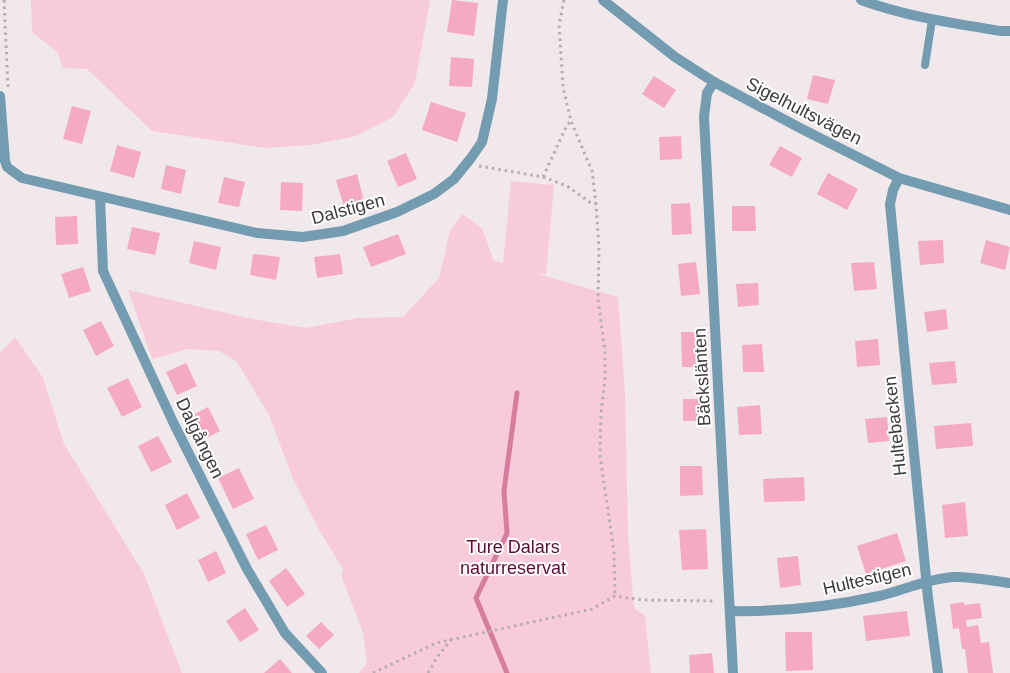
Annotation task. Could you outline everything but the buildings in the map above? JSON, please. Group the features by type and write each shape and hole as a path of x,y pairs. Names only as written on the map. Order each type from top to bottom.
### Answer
{"street":[{"name":"Dalstigen","path":"4,96 5,161 7,167 22,178 257,233 303,237 343,231 397,212 434,194 454,179 472,158 482,142 492,98 503,0"},
{"name":"Sigelhultsvägen","path":"603,0 675,57 714,82 800,128 899,178 1010,210"},
{"path":"861,0 890,11 932,20 1010,31"},
{"name":"Bäckslänten","path":"714,82 708,93 704,117 733,673"},
{"name":"Hultebacken","path":"899,178 893,190 890,204 938,673"},
{"name":"Dalgången","path":"100,197 103,271 174,424 247,569 285,633 322,673"},
{"name":"Hultestigen","path":"730,606 757,612 827,606 879,596 927,580 954,577 1010,583"}],"lane":[{"path":"924,66 932,20"}],"path":[{"path":"4,0 4,96"},
{"path":"564,0 560,25 563,88 571,120 592,171 596,204 599,248 598,299 605,352 600,455 614,552 615,596"},
{"path":"543,176 571,120"},
{"path":"479,166 543,176 567,186 591,203 596,204"},
{"path":"374,673 436,643 592,609 615,596 642,600 730,606"},
{"path":"428,673 436,657 451,640"}],"green space":[{"path":"31,0 430,0 415,83 393,117 356,136 311,145 266,148 152,131 87,69 63,68 57,52 32,32"},
{"name":"Ture Dalars naturreservat","path":"511,181 554,185 546,274 538,274 618,297 625,392 628,535 634,608 645,616 651,673 359,673 367,663 363,633 341,575 343,569 319,530 293,479 269,415 237,362 219,351 188,349 152,359 128,290 252,319 306,328 358,318 403,317 439,278 450,231 462,214 482,228 494,261 503,263"},
{"path":"15,337 43,378 64,444 144,574 182,673 0,673 0,353"}],"waterway":[{"path":"507,673 476,598 507,533 504,491 517,393"}]}
